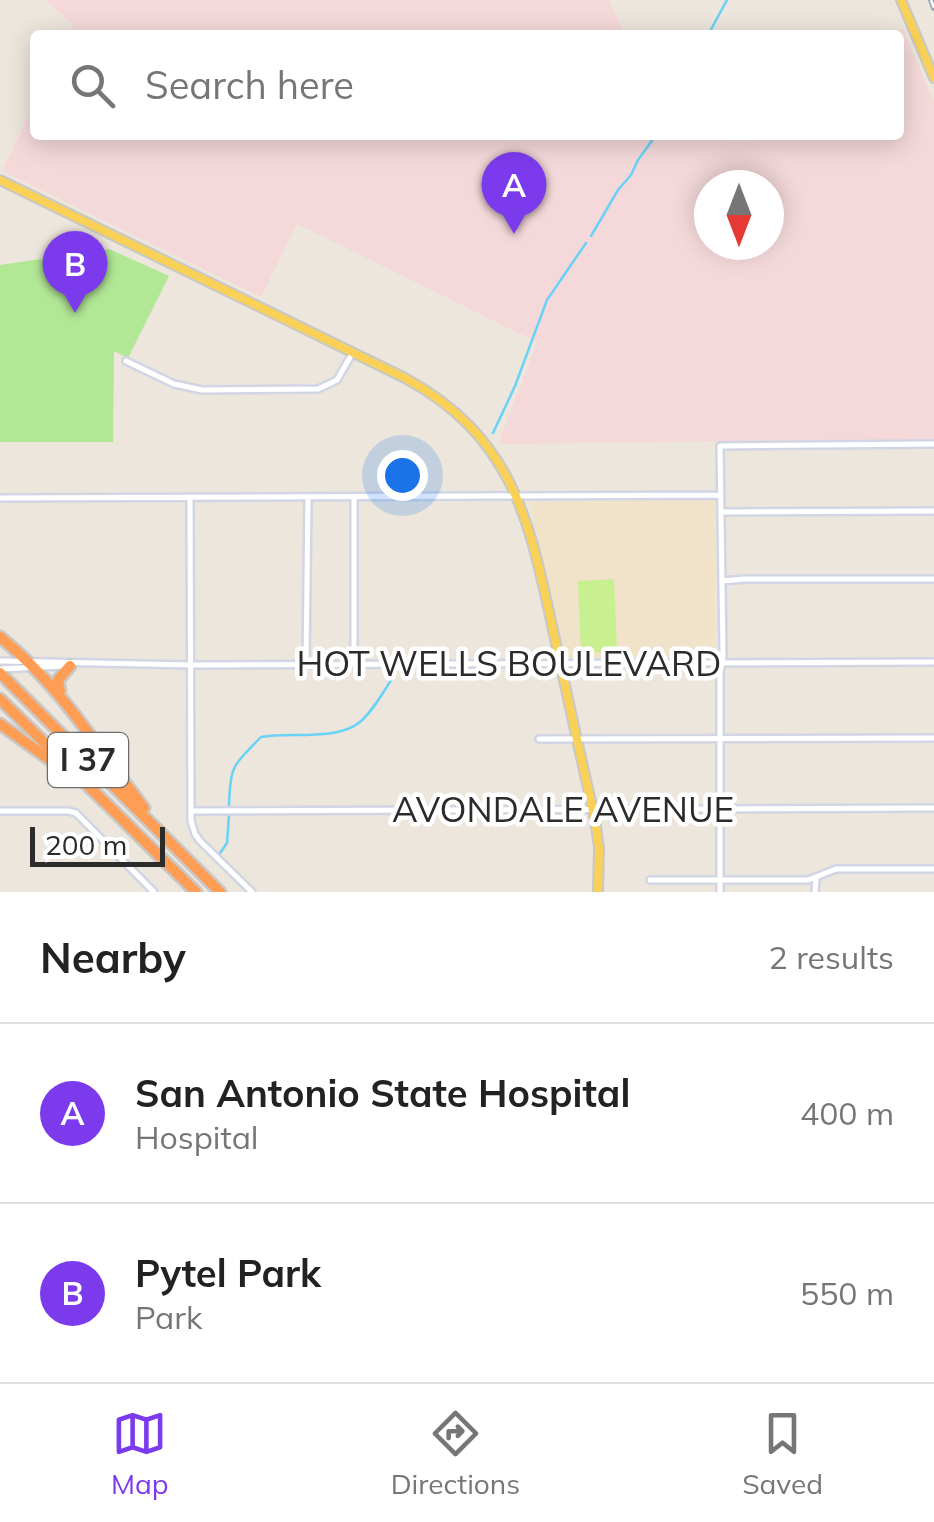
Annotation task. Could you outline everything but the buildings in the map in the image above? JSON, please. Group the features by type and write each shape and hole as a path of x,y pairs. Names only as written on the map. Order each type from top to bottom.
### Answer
{"highway":[{"path":"0,637 63,697"},
{"path":"70,666 58,680 63,697 176,848"},
{"name":"I 37","path":"0,668 220,892"},
{"name":"I 37","path":"0,699 196,892"},
{"path":"0,724 52,761 136,834"}],"main road":[{"path":"901,0 934,78"},
{"path":"0,180 424,388 462,418 494,455 530,530 592,810 599,848 598,892"}],"street":[{"path":"126,362 174,384 202,390 318,389 337,380 354,352"},
{"path":"720,892 720,446 934,444"},
{"path":"0,498 720,495"},
{"path":"190,496 194,834 252,892"},
{"path":"306,664 308,496"},
{"path":"354,496 354,664"},
{"path":"721,512 934,511"},
{"path":"722,581 934,578"},
{"name":"HOT WELLS BOULEVARD","path":"0,668 12,661 27,666 83,665"},
{"name":"HOT WELLS BOULEVARD","path":"0,668 934,662"},
{"path":"538,739 934,738"},
{"name":"AVONDALE AVENUE","path":"191,812 934,808"},
{"path":"0,811 76,813 154,892"},
{"path":"650,880 808,880 836,869 934,868"},
{"path":"816,878 816,892"}],"shaded area":[{"path":"46,0 609,0 623,30 70,30 73,25"},
{"path":"904,31 934,102 934,439 498,444 537,342 297,224 261,297 2,171 30,113 30,140 904,140"},
{"path":"715,499 715,658 565,655 529,502"}],"green space":[{"path":"109,249 169,276 128,358 114,351 113,442 0,442 0,265"},
{"path":"614,579 617,651 581,653 578,581"}],"waterway":[{"path":"711,30 727,0"},
{"path":"591,236 652,140"},
{"path":"493,433 547,300 586,243"},
{"path":"229,806 235,767 261,737 326,734 350,728 371,711 397,671"},
{"path":"220,853 227,843 229,815"}],"railway":[{"path":"931,0 934,8"}],"place":[{"name":"San Antonio State Hospital","path":"514,234"},
{"name":"Pytel Park","path":"75,313"}]}
